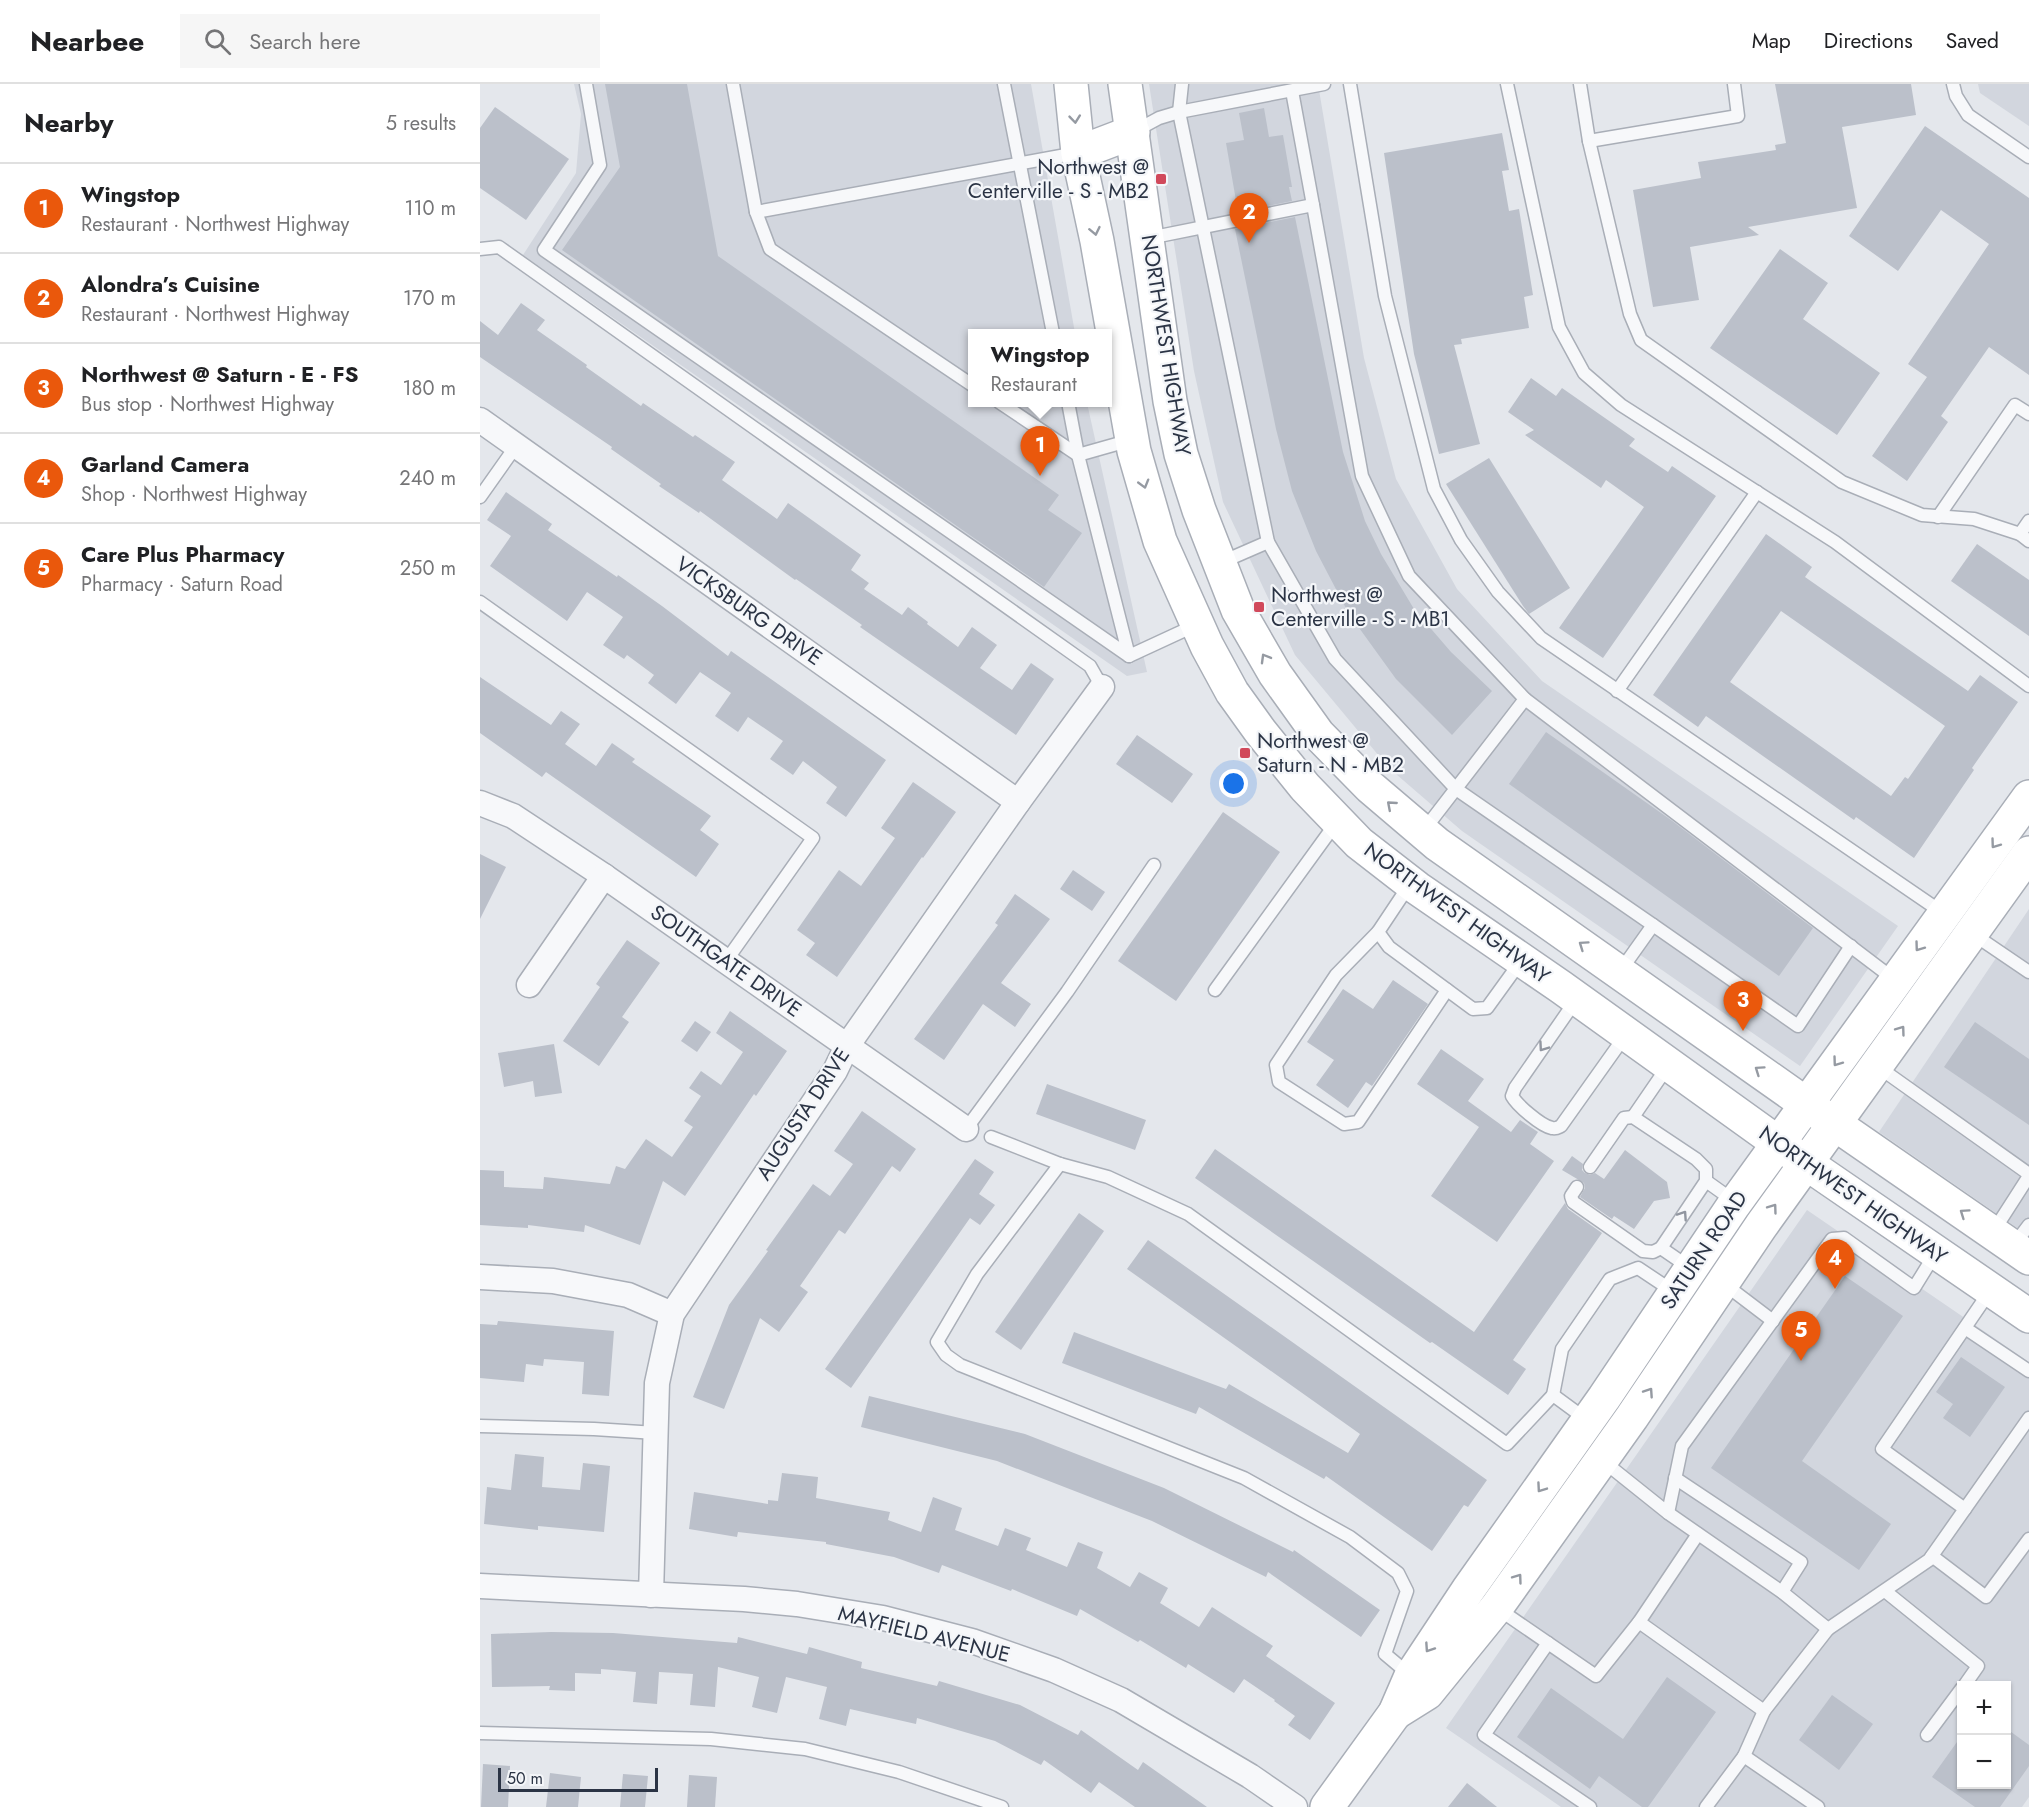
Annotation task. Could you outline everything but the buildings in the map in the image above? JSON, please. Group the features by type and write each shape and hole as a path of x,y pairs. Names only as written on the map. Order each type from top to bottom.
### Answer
{"main road":[{"name":"NORTHWEST HIGHWAY","path":"1071,84 1078,153 1097,241 1132,440 1160,541 1197,624 1232,692 1260,732 1305,787 1359,843 1402,877 1522,960 1778,1144 2029,1316"},
{"name":"NORTHWEST HIGHWAY","path":"1125,84 1170,401 1181,454 1198,510 1238,610 1270,665 1318,734 1370,787 1422,832 1834,1124 2016,1241"},
{"path":"1078,153 1133,132"},
{"name":"SATURN ROAD","path":"1395,1713 1427,1694 1496,1608 1595,1440 1683,1281 1806,1104 2029,797"},
{"path":"1402,877 1422,832"},
{"name":"SATURN ROAD","path":"1327,1807 1395,1713 1411,1676 1468,1590 1595,1440 1722,1283 2029,853"},
{"path":"1944,914 1971,932"}],"street":[{"name":"VICKSBURG DRIVE","path":"480,420 1018,802"},
{"name":"AUGUSTA DRIVE","path":"651,1594 657,1383 672,1314 835,1071 847,1046 1018,802 1102,687"},
{"name":"SOUTHGATE DRIVE","path":"480,803 513,816 604,876 966,1129"},
{"path":"529,985 604,876"},
{"path":"480,1277 553,1281 628,1295 672,1314"},
{"name":"MAYFIELD AVENUE","path":"480,1586 744,1599 797,1604 884,1618 972,1641 1054,1670 1121,1700 1250,1776 1295,1807"}],"lane":[{"path":"586,84 600,165 544,250 1129,656"},
{"path":"733,84 756,212 770,249 968,382"},
{"path":"1004,84 1052,329"},
{"path":"1182,84 1179,112 1268,542 1335,659 1456,789 1798,1026 1851,946"},
{"path":"1133,132 1159,118 1179,112 1324,84"},
{"path":"1350,84 1385,296 1434,489 1461,540 1498,592 1541,638 1944,914"},
{"path":"1507,84 1559,327 1584,373 1621,405 1835,542 2029,686"},
{"path":"1580,84 1589,141 1630,314 1641,340 1842,482 1922,515 1974,519 2025,537 2029,521"},
{"path":"1589,141 1738,116 1734,84"},
{"path":"1953,84 1956,96 1968,114 2029,157"},
{"path":"1292,91 1362,476 1409,576 1525,699 1895,980"},
{"path":"756,212 1078,153"},
{"path":"1148,238 1313,205"},
{"path":"480,249 499,247 1090,666 1102,687"},
{"path":"1938,517 2015,405 2029,414"},
{"path":"1006,407 1078,455 1132,440"},
{"path":"1069,407 1078,455 1129,656"},
{"path":"480,497 516,446"},
{"path":"1617,691 1757,492"},
{"path":"1218,563 1268,542"},
{"path":"480,602 813,838 726,961"},
{"path":"1129,656 1197,624"},
{"path":"1422,832 1525,699"},
{"path":"1215,990 1337,820"},
{"path":"966,1129 1067,992 1154,865"},
{"path":"1402,877 1378,932 1336,975 1276,1065 1279,1082 1344,1124 1358,1122 1447,990"},
{"path":"1620,971 1653,925"},
{"path":"1378,932 1389,947 1473,1009 1487,1008 1522,960"},
{"path":"1971,932 2029,972"},
{"path":"1576,999 1512,1096 1516,1103 1546,1126 1555,1129 1565,1123 1626,1034"},
{"path":"1633,1117 1669,1065"},
{"path":"1876,1065 2029,1175 2016,1241"},
{"path":"1576,1187 1571,1197 1573,1202 1643,1251 1653,1252 1661,1248 1706,1181 1706,1169 1696,1159 1633,1117 1623,1118 1590,1167"},
{"path":"991,1137 1060,1164 1108,1177 1188,1214 1507,1444 1553,1395 1562,1349 1610,1279 1638,1268 1683,1281"},
{"path":"1060,1164 977,1274 937,1342 946,1356 960,1365 1244,1478 1350,1537 1398,1574 1407,1591 1385,1654 1411,1676"},
{"path":"1706,1181 1736,1202"},
{"path":"1668,1512 1682,1446 1832,1239 1844,1238 1914,1288 1936,1252"},
{"path":"1661,1248 1683,1281"},
{"path":"1722,1283 1773,1321"},
{"path":"1965,1509 1882,1449 1991,1290"},
{"path":"1965,1328 2029,1371"},
{"path":"1553,1395 1668,1512 1782,1592 1828,1629"},
{"path":"1706,1807 1744,1756 1764,1711 1828,1629 1929,1560 2029,1418"},
{"path":"480,1426 657,1433"},
{"path":"1675,1478 1802,1562 1782,1592"},
{"path":"1496,1608 1596,1676 1639,1622 1698,1534"},
{"path":"1932,1556 1986,1597 2029,1539"},
{"path":"1885,1591 1978,1666 1967,1681"},
{"path":"1639,1622 1764,1711"},
{"path":"1548,1643 1484,1735 1590,1807"},
{"path":"1927,1735 1957,1695"},
{"path":"480,1733 711,1739 806,1749 898,1772 1002,1807"},
{"path":"1744,1756 1818,1807"}],"shaded area":[{"path":"574,84 1031,84 1074,329 968,329 968,407 1088,407 1147,672 1127,676 523,255 576,173 581,114"},
{"path":"1149,84 1318,84 1364,358 1396,479 1457,589 1542,681 1898,926 1800,1066 1462,831 1389,768 1295,655 1223,502 1194,371"},
{"path":"1978,84 2029,84 2029,126 1980,93"},
{"path":"2029,909 2029,1236 1879,1132"},
{"path":"1807,1210 2029,1362 2029,1797 2022,1807 1561,1807 1446,1728"}],"place":[{"name":"Northwest @ Centerville - S - MB2","path":"1161,179"},
{"name":"Alondra’s Cuisine","path":"1249,243"},
{"name":"Wingstop","path":"1040,476"},
{"name":"Northwest @ Centerville - S - MB1","path":"1259,607"},
{"name":"Northwest @ Saturn - N - MB2","path":"1245,753"},
{"name":"Northwest @ Saturn - E - FS","path":"1743,1031"},
{"name":"Garland Camera","path":"1835,1289"},
{"name":"Care Plus Pharmacy","path":"1801,1361"}]}
